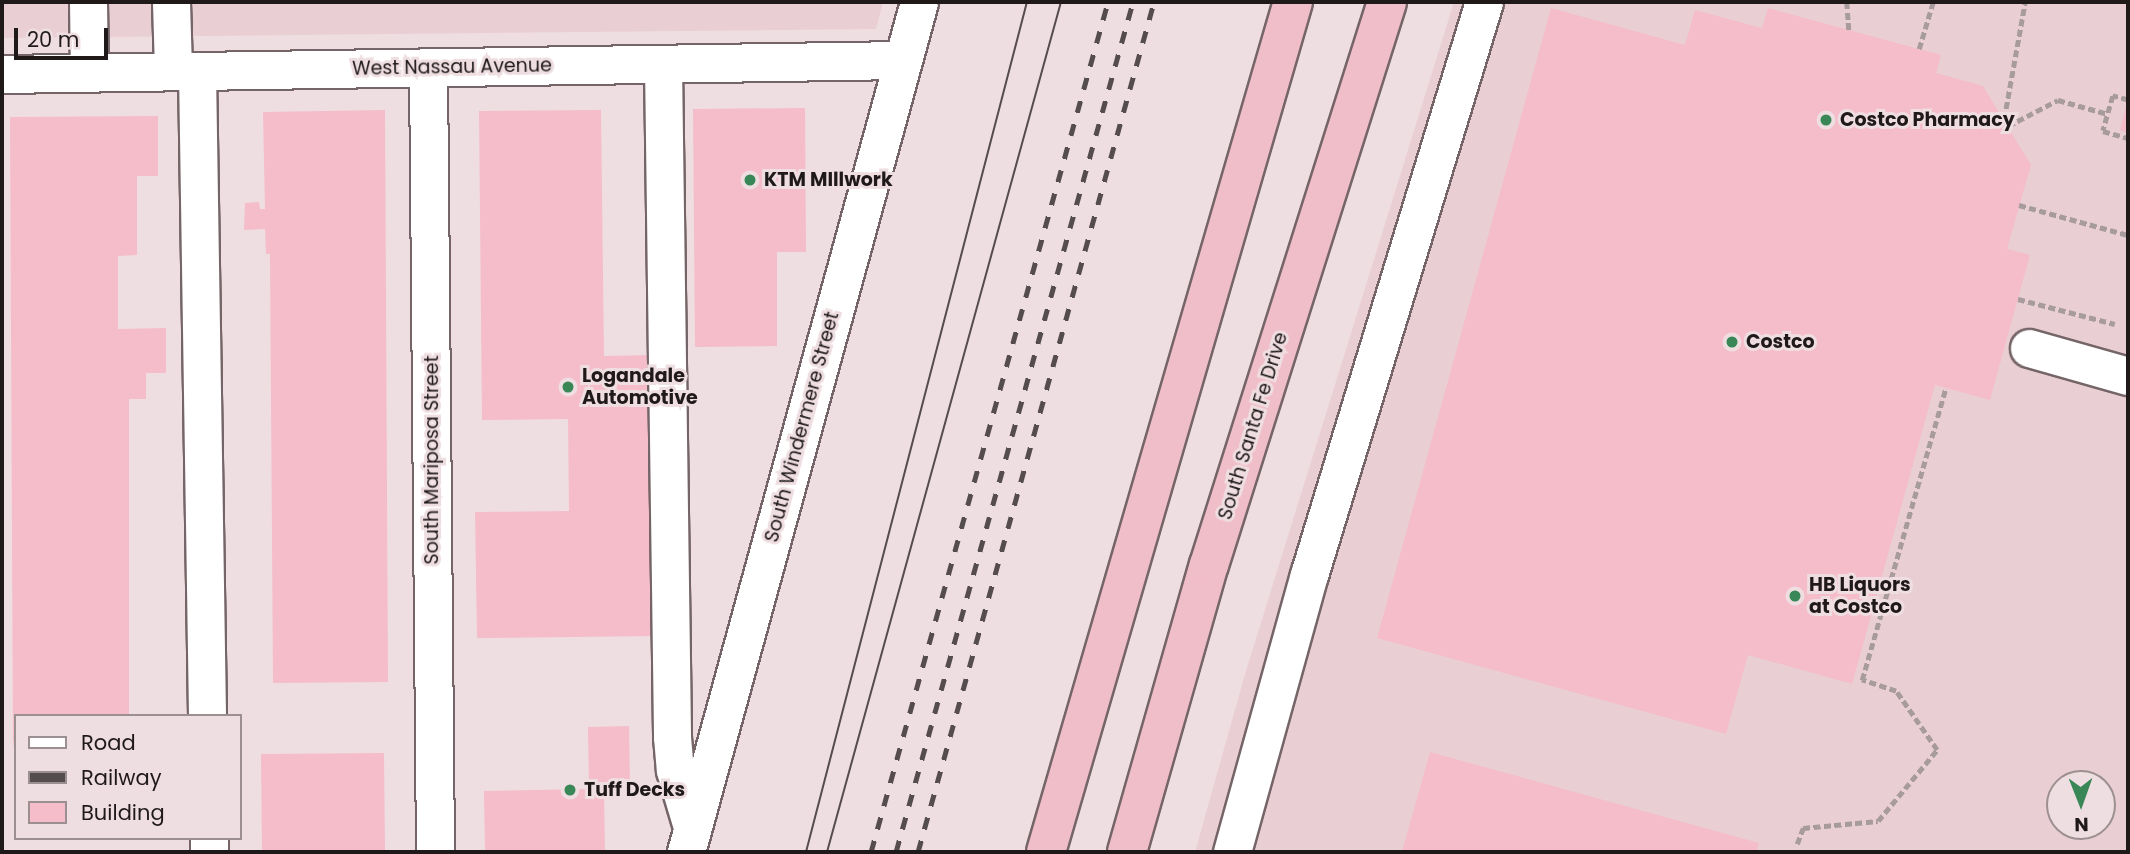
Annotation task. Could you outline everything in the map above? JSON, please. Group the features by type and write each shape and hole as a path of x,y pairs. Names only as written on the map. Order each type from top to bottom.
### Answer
{"highway":[{"path":"1046,852 1293,2"},
{"name":"South Santa Fe Drive","path":"1127,852 1213,552 1387,2"}],"street":[{"path":"88,2 89,72"},
{"path":"172,2 185,71 207,714"},
{"name":"South Windermere Street","path":"689,839 919,2"},
{"path":"1232,852 1309,575 1484,2"},
{"name":"West Nassau Avenue","path":"2,74 903,60"},
{"path":"663,64 672,737 675,770 689,839"},
{"name":"South Mariposa Street","path":"428,67 435,852"},
{"path":"2029,348 2128,376"}],"path":[{"path":"1847,2 1849,30"},
{"path":"1919,49 1933,2"},
{"path":"2004,119 2025,2"},
{"path":"2128,100 2113,96 2103,131 2128,138"},
{"path":"2008,126 2058,100 2108,114"},
{"path":"2019,205 2128,235"},
{"path":"2018,299 2115,324"},
{"path":"1797,844 1803,828 1878,821 1937,750 1896,691 1862,680 1946,388"}],"shaded area":[{"path":"2,2 883,2 876,29 2,38"},
{"path":"1454,2 2128,2 2128,852 1195,852 1245,674"}],"building":[{"name":"Costco","path":"1551,8 1685,45 1695,10 1762,28 1768,8 1941,55 1936,73 1983,86 2031,165 2007,249 2030,255 1990,400 1935,385 1852,684 1748,655 1726,734 1377,638"},
{"path":"2128,106 2128,133 2120,130"},
{"name":"KTM MIllwork","path":"805,108 806,252 777,252 777,346 695,347 693,109"},
{"path":"385,110 388,682 273,683 270,254 266,254 265,229 244,230 245,203 259,202 260,209 265,209 263,112"},
{"name":"Logandale Automotive","path":"601,110 604,356 655,355 658,636 477,638 475,512 569,511 568,419 482,420 479,111"},
{"path":"158,116 158,176 137,176 137,255 118,256 118,329 166,328 166,373 146,373 146,399 129,399 129,714 14,714 13,750 10,117"},
{"name":"Tuff Decks","path":"629,726 630,788 604,788 605,852 485,852 484,791 589,789 588,727"},
{"path":"1430,752 1759,843 1756,852 1402,852"},
{"path":"384,753 385,852 262,852 261,754"}],"tram line":[{"path":"806,852 1027,2"},
{"path":"827,852 1061,2"}],"railway":[{"path":"871,852 1108,2"},
{"path":"896,852 1133,2"},
{"path":"918,852 1154,2"}],"place":[{"name":"Costco Pharmacy","path":"1826,120"},
{"name":"KTM MIllwork","path":"750,180"},
{"name":"Costco","path":"1732,342"},
{"name":"Logandale Automotive","path":"568,387"},
{"name":"HB Liquors at Costco","path":"1795,596"},
{"name":"Tuff Decks","path":"570,790"}]}
